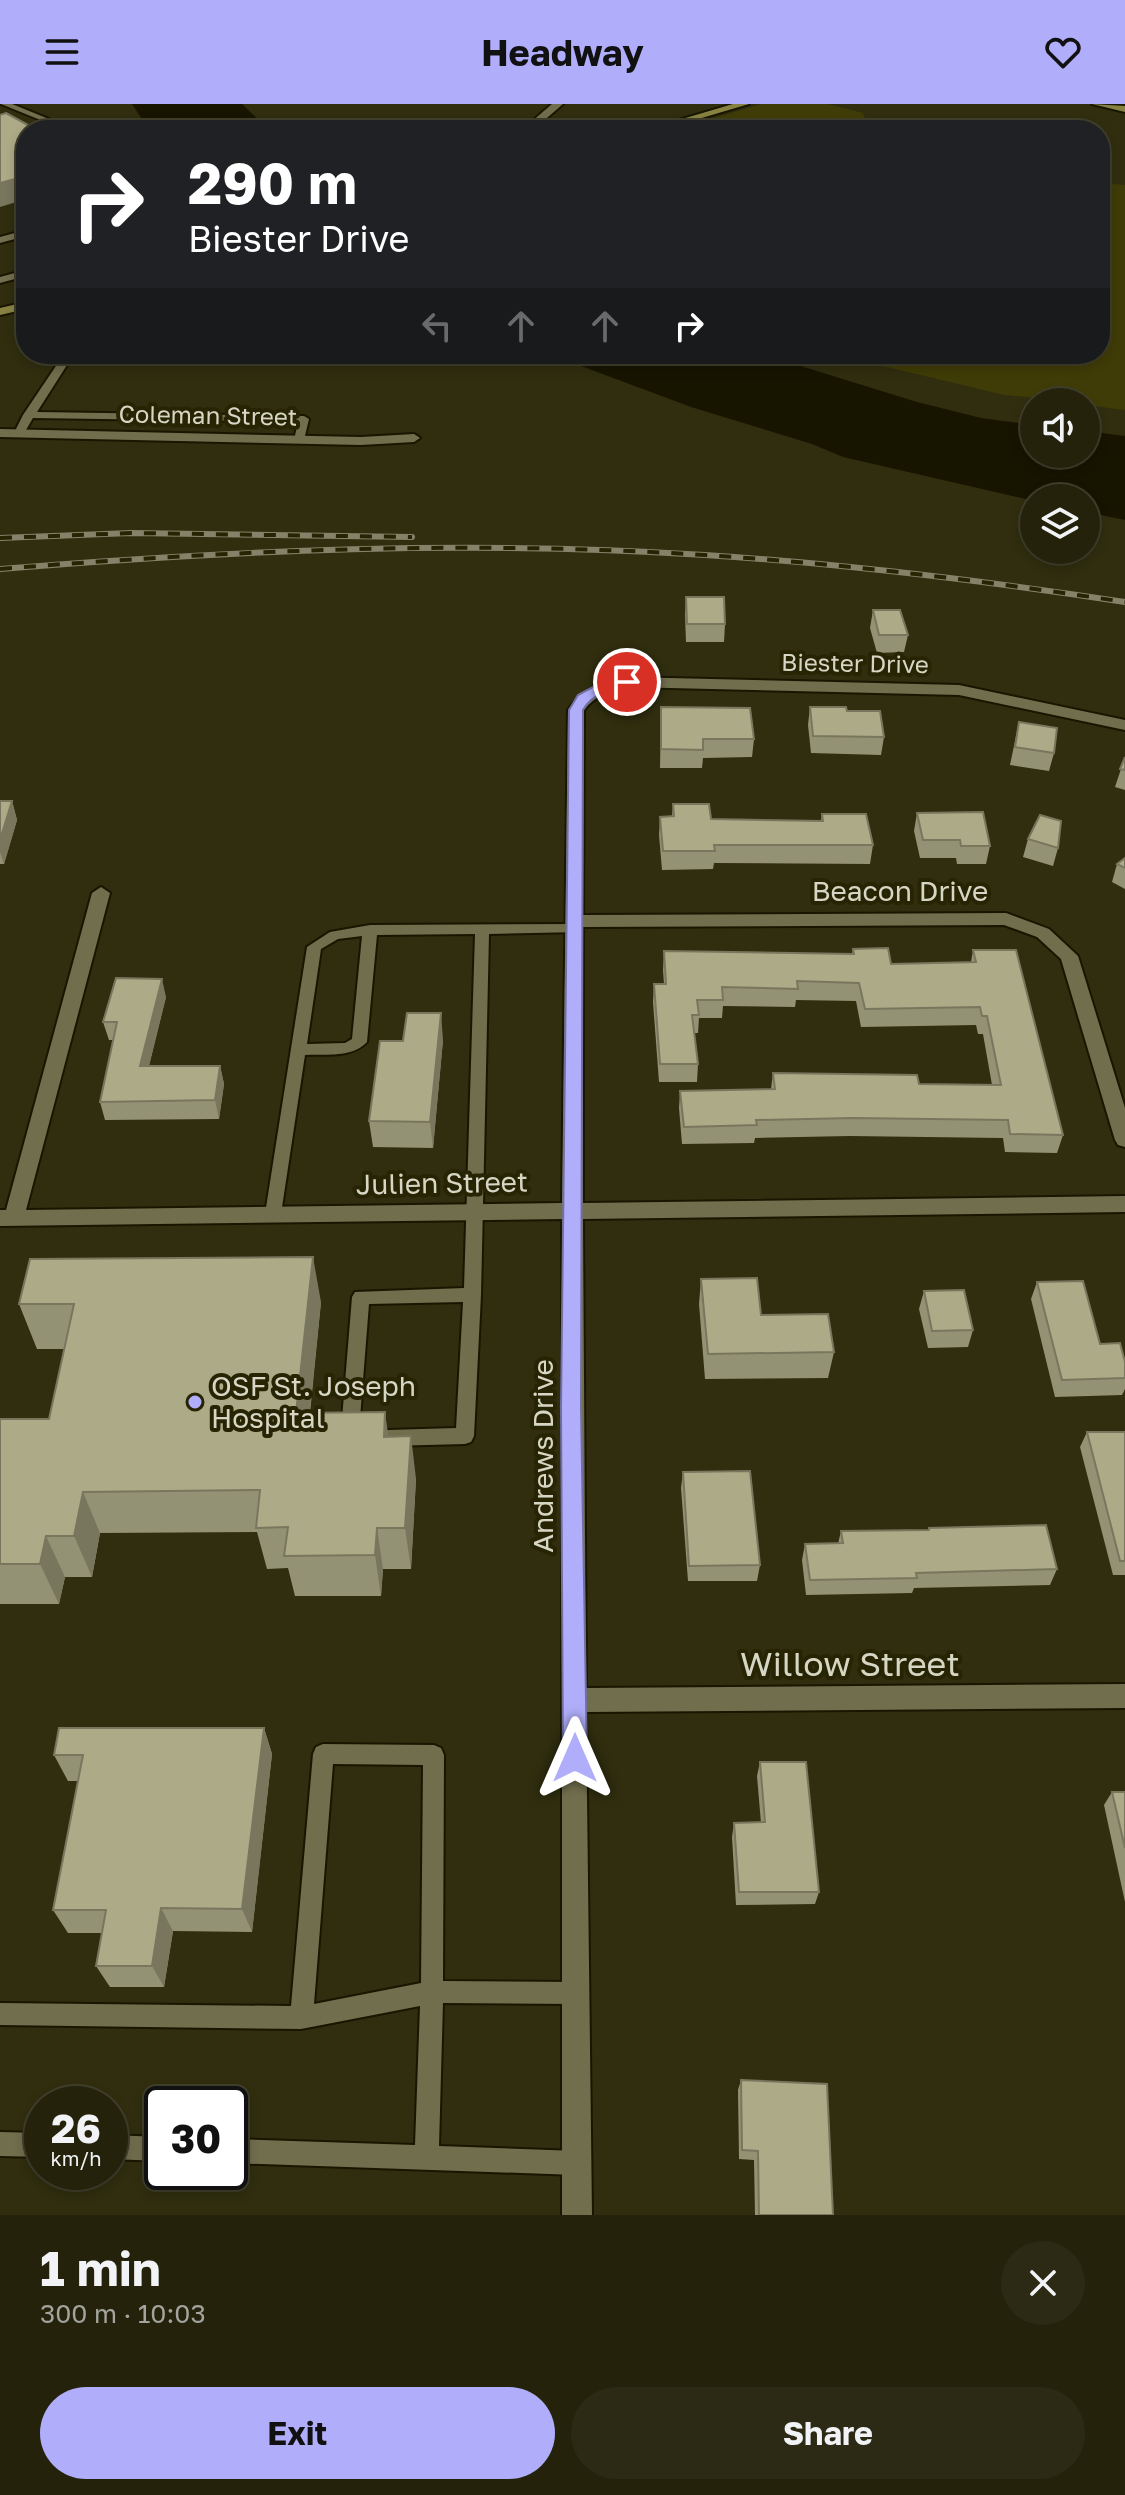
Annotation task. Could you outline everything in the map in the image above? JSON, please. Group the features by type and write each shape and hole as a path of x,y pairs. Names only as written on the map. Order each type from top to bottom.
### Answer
{"main road":[{"path":"686,120 744,104"},
{"path":"1097,104 1125,109"}],"street":[{"path":"539,120 558,104"},
{"name":"Coleman Street","path":"0,433 299,440 414,438"},
{"name":"Biester Drive","path":"583,698 607,685 627,682 959,690 1125,725"},
{"name":"Andrews Drive","path":"577,2215 571,1407 576,925 573,758 576,710 583,698"},
{"path":"7,1218 101,893"},
{"name":"Beacon Drive","path":"576,925 1006,919 1043,933 1069,956 1125,1140"},
{"name":"Julien Street","path":"7,1218 1125,1204"},
{"name":"Willow Street","path":"575,1700 1125,1696"}],"lane":[{"path":"5,104 46,120"},
{"path":"19,433 62,364"},
{"path":"28,415 304,419 299,440"},
{"path":"273,1214 314,947 335,935 370,930 482,930 576,925"},
{"path":"297,1050 348,1048 359,1042 370,930"},
{"path":"472,1295 361,1297 349,1439 465,1436 472,1295 482,930"},
{"path":"301,2018 323,1754 434,1755 427,2158"},
{"path":"0,2014 301,2018 432,1992 575,1993"},
{"path":"0,2144 24,2145"},
{"path":"248,2152 577,2163"}],"shaded area":[{"path":"132,104 242,104 259,120 142,120"},
{"path":"761,104 827,104 863,113 865,120 708,120"},
{"path":"1110,184 1125,185 1125,410 1100,407 1100,388 1020,388 1020,396 875,364 1110,364"},
{"path":"576,364 794,364 917,402 981,418 1020,423 1020,468 1100,468 1100,433 1125,436 1125,520 1100,515 1100,484 1020,484 1020,498 843,457 812,444 691,407"}],"building":[{"path":"6,113 19,120 16,120 16,179 0,183 0,115"},
{"path":"686,597 724,597 725,624 687,624"},
{"path":"873,610 900,610 908,635 879,635"},
{"path":"661,707 750,708 754,739 703,739 703,750 661,749"},
{"path":"810,707 880,711 884,737 813,736"},
{"path":"1019,722 1057,728 1054,753 1015,747"},
{"path":"0,801 12,801 0,840"},
{"path":"673,804 709,804 711,819 823,821 822,814 866,814 873,845 714,845 715,851 663,851 660,817 674,816"},
{"path":"983,812 990,846 961,846 960,840 923,840 917,813"},
{"path":"1040,815 1061,821 1058,848 1028,839"},
{"path":"888,948 891,964 976,962 973,950 1016,950 1063,1135 1010,1134 1008,1120 756,1120 757,1125 684,1127 680,1091 775,1089 773,1073 917,1075 919,1084 1001,1085 987,1016 982,1016 980,1007 865,1009 859,983 797,981 798,989 722,987 723,1000 697,1000 699,1015 692,1015 698,1064 660,1064 654,984 666,984 664,951 854,954 853,949"},
{"path":"116,978 162,979 140,1066 220,1066 215,1100 100,1102 117,1022 103,1022"},
{"path":"407,1013 441,1013 430,1122 369,1121 380,1041 403,1041"},
{"name":"OSF St. Joseph Hospital","path":"313,1257 296,1413 385,1412 384,1437 411,1436 405,1528 377,1528 375,1555 284,1556 288,1527 256,1528 260,1490 83,1492 74,1536 46,1536 40,1564 0,1564 0,1419 49,1419 74,1304 19,1304 30,1259"},
{"path":"757,1278 761,1315 828,1314 834,1352 708,1354 701,1279"},
{"path":"1083,1281 1100,1344 1120,1343 1125,1378 1062,1380 1037,1282"},
{"path":"964,1290 973,1330 932,1331 924,1291"},
{"path":"1087,1432 1125,1432 1125,1561 1120,1561"},
{"path":"750,1471 760,1565 689,1566 683,1472"},
{"path":"1046,1525 1057,1569 916,1573 917,1578 810,1580 805,1544 843,1543 841,1531"},
{"path":"59,1728 264,1728 242,1909 161,1908 152,1966 96,1966 106,1910 53,1910 83,1755 54,1755"},
{"path":"760,1762 806,1762 819,1892 739,1892 734,1823 765,1822"},
{"path":"1112,1792 1125,1792 1125,1848"},
{"path":"741,2080 827,2084 833,2215 759,2215 758,2151 742,2150"}],"railway":[{"path":"0,538 131,533 412,537"},
{"path":"0,569 264,552 529,548 705,555 863,568 1125,602"}],"place":[{"name":"OSF St. Joseph Hospital","path":"195,1402"}],"route":[{"path":"575,1758 571,1407 576,929 573,758 576,710 583,698 607,685 627,682"}]}
